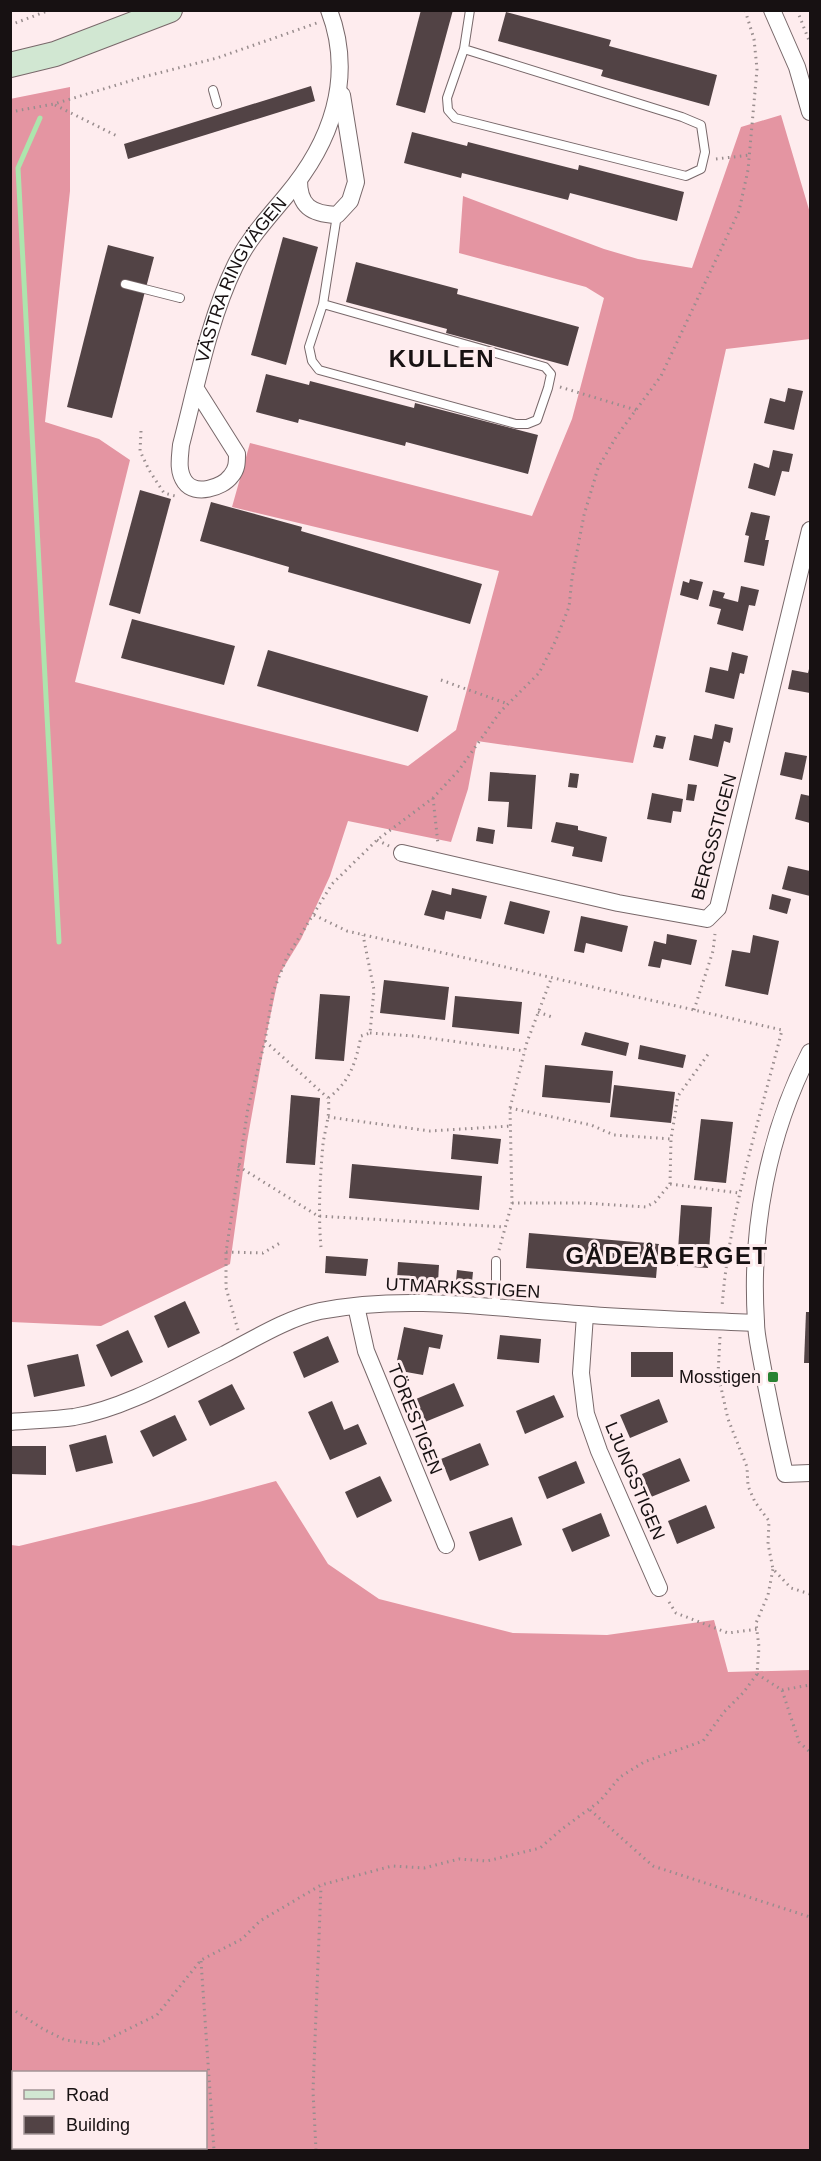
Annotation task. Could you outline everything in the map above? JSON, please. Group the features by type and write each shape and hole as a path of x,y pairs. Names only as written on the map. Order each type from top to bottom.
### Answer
{"main road":[{"path":"10,65 55,54 170,10"}],"street":[{"path":"772,10 797,67 810,112"},
{"name":"VÄSTRA RINGVÄGEN","path":"299,180 301,199 310,209 337,215 350,201 356,182 340,85 338,52 330,14"},
{"name":"VÄSTRA RINGVÄGEN","path":"196,389 237,454 237,466 230,478 220,485 207,489 194,489 185,483 179,467 181,445 196,389 221,299 248,241 299,180 321,143 333,115 340,85"},
{"name":"BERGSSTIGEN","path":"402,854 618,903 707,919 718,908 810,530"},
{"path":"810,1052 786,1106 764,1185 756,1260 756,1323 784,1474 810,1473"},
{"name":"UTMARKSSTIGEN","path":"10,1422 75,1416 106,1407 156,1388 275,1328 317,1312 356,1306 389,1302 756,1323"},
{"name":"TÖRESTIGEN","path":"356,1306 366,1351 446,1545"},
{"name":"LJUNGSTIGEN","path":"585,1315 581,1373 586,1414 599,1451 659,1588"}],"lane":[{"path":"464,49 682,117 701,125 705,152 701,169 686,176 455,118 448,110 447,98 464,49 470,10"},
{"path":"213,90 218,104"},
{"path":"323,304 545,368 551,374 537,420 527,424 516,424 320,370 312,361 309,346 323,304 337,215"},
{"path":"125,284 180,298"},
{"path":"496,1262 496,1308"}],"path":[{"path":"10,25 50,10"},
{"path":"242,1345 226,1288 226,1252 248,1108 265,1041 273,992 287,957 332,884 377,840 433,798 459,770 500,712 539,673 555,642 569,607 584,515 598,468 616,437 661,376 739,211 750,155 757,69 754,39 746,10"},
{"path":"797,10 810,43"},
{"path":"10,112 54,104 143,77 217,58 330,14"},
{"path":"54,104 117,136"},
{"path":"703,160 750,155"},
{"path":"549,384 636,410"},
{"path":"141,431 140,451 148,470 164,493 179,498"},
{"path":"441,680 508,704"},
{"path":"433,798 440,862"},
{"path":"694,1010 714,951 718,908"},
{"path":"10,2011 15,2011 65,2040 98,2044 157,2015 201,1960 242,1939 260,1921 321,1885 392,1866 424,1868 459,1859 487,1860 540,1848 600,1801 620,1777 644,1762 703,1741 757,1674 759,1629 756,1623 768,1595 773,1569 768,1544 769,1521 755,1502 748,1486 747,1467 728,1419 718,1374 725,1269 739,1193 782,1030 363,935 347,931 313,915"},
{"path":"363,935 374,990 370,1033"},
{"path":"496,1262 512,1203 510,1108 525,1051 551,978"},
{"path":"538,1012 552,1017"},
{"path":"328,1098 339,1090 356,1063 361,1036 370,1033 414,1036 525,1051"},
{"path":"265,1041 328,1098 330,1106 323,1144 318,1216 321,1247"},
{"path":"512,1203 584,1203 646,1207 655,1202 670,1184 671,1139 678,1096 709,1053"},
{"path":"510,1108 591,1125 614,1135 671,1139"},
{"path":"328,1117 430,1131 511,1126"},
{"path":"238,1166 318,1216 506,1227"},
{"path":"670,1184 739,1193"},
{"path":"226,1252 263,1253 280,1243"},
{"path":"773,1569 791,1588 810,1594"},
{"path":"659,1588 676,1613 728,1634 759,1629"},
{"path":"757,1674 782,1690 799,1742 810,1752"},
{"path":"782,1690 810,1685"},
{"path":"589,1809 653,1866 810,1917"},
{"path":"316,2151 313,2091 321,1885"},
{"path":"201,1960 214,2151"}],"shaded area":[{"path":"70,87 70,191 45,422 99,439 130,460 75,682 408,766 456,730 499,571 232,507 250,443 532,516 572,419 604,298 586,287 459,253 463,196 604,249 638,259 692,268 741,127 781,115 810,213 810,339 726,349 633,763 477,741 468,789 451,842 348,821 330,876 301,939 279,975 247,1142 230,1264 101,1326 11,1322 10,99"},
{"path":"276,1481 328,1564 379,1599 513,1633 607,1635 714,1620 728,1672 810,1670 810,2150 11,2150 11,1545 19,1546"}],"building":[{"path":"421,10 453,10 425,113 396,105"},
{"path":"506,12 611,40 609,46 717,75 709,106 601,76 603,70 498,41"},
{"path":"311,86 315,101 128,159 124,144"},
{"path":"412,132 467,146 468,142 578,170 579,165 684,192 677,221 570,193 568,200 462,173 461,178 404,163"},
{"path":"283,237 318,247 286,365 251,355"},
{"path":"108,245 154,257 112,418 67,407"},
{"path":"356,262 458,289 457,294 579,327 568,366 446,333 447,329 346,302"},
{"path":"266,374 309,385 310,381 414,408 415,403 538,435 528,474 406,442 405,446 299,419 298,423 256,412"},
{"path":"788,388 803,391 794,430 764,423 770,398 785,402"},
{"path":"773,450 793,454 789,472 782,471 775,496 748,488 754,463 769,468"},
{"path":"140,490 171,499 140,614 109,605"},
{"path":"211,502 302,527 301,531 482,584 470,624 288,572 289,567 200,541"},
{"path":"751,512 770,516 765,540 769,540 764,566 744,562 749,536 745,535"},
{"path":"690,579 703,582 698,600 680,595 683,581 689,583"},
{"path":"741,586 759,590 755,606 749,605 743,631 717,624 721,609 709,606 713,590 725,593 723,598 738,602"},
{"path":"132,619 235,646 224,685 121,658"},
{"path":"268,650 428,696 418,732 257,686"},
{"path":"732,652 748,656 744,674 740,673 734,699 705,692 710,667 728,671"},
{"path":"810,665 810,693 788,689 792,670 808,673"},
{"path":"715,724 733,728 730,743 724,741 718,767 689,760 694,735 712,739"},
{"path":"656,735 666,737 663,749 653,747"},
{"path":"785,752 807,756 802,780 780,775"},
{"path":"490,772 536,775 532,829 507,827 509,802 488,801"},
{"path":"570,773 579,774 577,788 568,787"},
{"path":"688,784 697,785 694,801 686,800"},
{"path":"652,793 683,799 681,812 673,811 671,823 647,819"},
{"path":"801,794 810,796 810,823 795,819"},
{"path":"556,822 578,826 578,830 607,837 602,862 572,856 574,847 551,842"},
{"path":"478,827 495,830 493,844 476,841"},
{"path":"788,866 810,871 810,896 782,889"},
{"path":"452,888 487,896 481,919 446,911 444,920 424,915 432,890 451,895"},
{"path":"772,894 791,899 787,914 769,909"},
{"path":"510,901 550,911 544,934 504,924"},
{"path":"581,916 628,926 622,952 586,943 584,953 574,951"},
{"path":"667,934 697,940 691,965 662,959 660,968 648,966 654,941 666,944"},
{"path":"753,935 779,941 768,995 725,986 732,950 750,953"},
{"path":"384,980 449,987 445,1020 380,1013"},
{"path":"320,994 350,996 344,1061 315,1059"},
{"path":"455,996 522,1002 519,1034 452,1027"},
{"path":"585,1032 629,1043 626,1056 581,1045"},
{"path":"640,1045 686,1055 683,1068 638,1059"},
{"path":"545,1065 613,1071 610,1103 542,1097"},
{"path":"614,1085 675,1092 671,1123 610,1117"},
{"path":"291,1095 320,1098 315,1165 286,1163"},
{"path":"701,1119 733,1122 726,1183 694,1180"},
{"path":"453,1134 501,1139 498,1164 451,1159"},
{"path":"352,1164 482,1176 479,1210 349,1198"},
{"path":"681,1205 712,1207 708,1268 677,1266"},
{"path":"529,1233 659,1244 656,1278 526,1268"},
{"path":"326,1256 368,1259 366,1276 325,1273"},
{"path":"398,1262 439,1265 438,1282 397,1279"},
{"path":"457,1270 473,1272 472,1282 456,1281"},
{"path":"185,1301 200,1333 168,1348 154,1316"},
{"path":"806,1312 810,1312 810,1363 804,1363"},
{"path":"404,1327 443,1335 440,1349 429,1347 423,1375 395,1370"},
{"path":"128,1330 143,1362 111,1377 96,1345"},
{"path":"500,1335 541,1339 539,1363 497,1359"},
{"path":"328,1336 339,1362 304,1378 293,1352"},
{"path":"631,1352 673,1352 673,1377 631,1377"},
{"path":"78,1354 85,1386 34,1397 27,1365"},
{"path":"454,1383 464,1406 425,1422 416,1399"},
{"path":"232,1384 245,1409 210,1426 198,1401"},
{"path":"554,1395 564,1417 525,1434 516,1411"},
{"path":"659,1399 668,1422 630,1438 620,1415"},
{"path":"332,1401 344,1430 358,1424 367,1444 330,1460 308,1412"},
{"path":"175,1415 187,1440 153,1457 140,1431"},
{"path":"106,1435 113,1463 76,1472 69,1445"},
{"path":"480,1443 489,1465 450,1481 441,1459"},
{"path":"10,1446 46,1446 46,1475 10,1474"},
{"path":"680,1458 690,1481 651,1497 642,1474"},
{"path":"576,1461 585,1483 547,1499 538,1477"},
{"path":"380,1476 392,1501 357,1518 345,1492"},
{"path":"706,1505 715,1528 677,1544 668,1521"},
{"path":"601,1513 610,1536 572,1552 562,1529"},
{"path":"512,1517 522,1545 479,1561 469,1532"}],"waterway":[{"path":"40,118 18,168 59,942"}],"place":[{"name":"Mosstigen","path":"773,1377"}],"district":[{"name":"KULLEN","path":"442,358"},
{"name":"GÅDEÅBERGET","path":"667,1255"}]}
